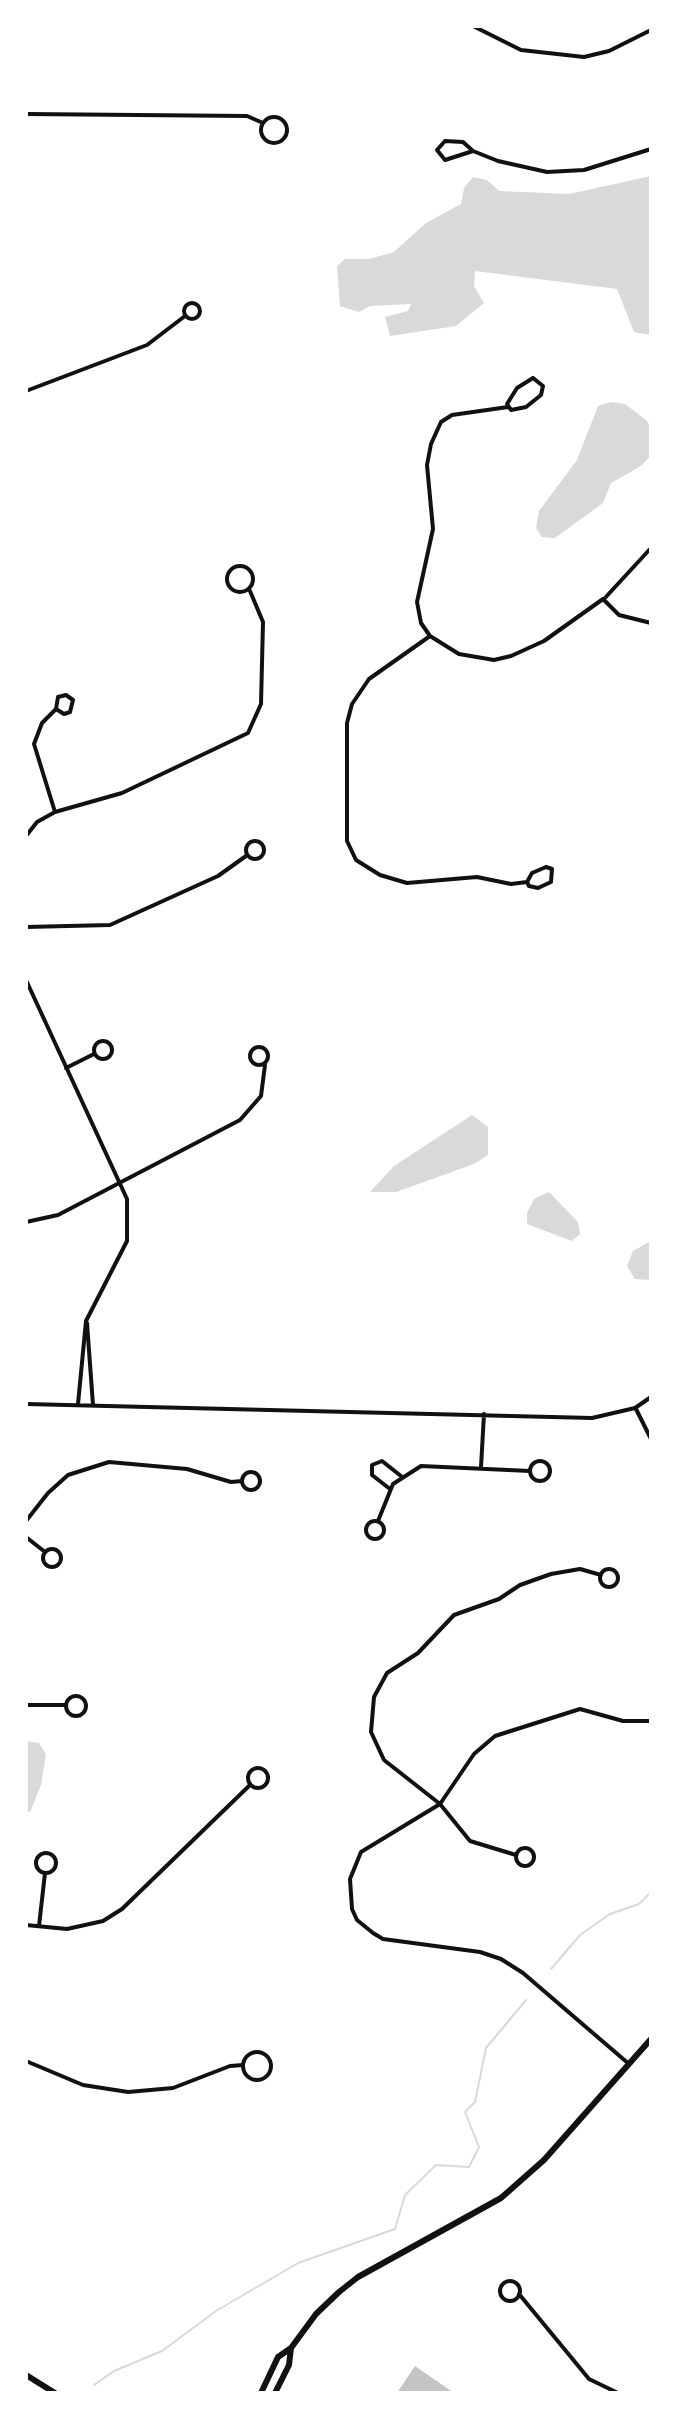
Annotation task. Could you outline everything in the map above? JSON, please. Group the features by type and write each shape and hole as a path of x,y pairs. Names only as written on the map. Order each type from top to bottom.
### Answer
{"main road":[{"path":"261,2393 278,2357 291,2348 316,2314 358,2277 501,2198 544,2160 651,2039"},
{"path":"275,2393 289,2365 291,2348"},
{"path":"27,2377 55,2393"}],"street":[{"path":"473,26 521,50 584,57 609,51 651,30"},
{"path":"26,114 247,116 263,123"},
{"path":"269,117 282,119 287,126 285,139 274,144 266,141 261,131 263,123 269,117"},
{"path":"473,151 445,160 437,150 445,141 463,142 473,151 508,165 547,172 584,170 651,149"},
{"path":"26,391 147,345 185,316 186,305 199,306 197,319 185,316"},
{"path":"508,407 509,399 525,380 541,381 543,390 533,403 518,410 508,407 452,415 441,422 431,444 427,465 433,529 417,602 421,623 430,636 459,654 494,660 511,656 544,641 603,599 651,548"},
{"path":"26,836 37,822 55,812 122,793 248,733 261,704 263,622 250,591 252,573 242,565 234,567 227,577 229,586 236,591 250,591"},
{"path":"603,599 619,615 651,623"},
{"path":"430,636 369,679 352,704 347,723 349,850 369,869 407,883 477,877 511,884 527,882 537,870 552,869 553,879 546,886 532,887 527,882"},
{"path":"55,812 34,744 42,723 56,709 60,696 73,700 72,710 67,713 56,709"},
{"path":"26,927 110,925 218,876 246,856 251,842 263,844 265,849 261,857 246,856"},
{"path":"26,980 122,1182 127,1199 129,1234 87,1319 78,1404"},
{"path":"100,1041 111,1046 112,1052 107,1059 101,1060 94,1054 94,1048 100,1041"},
{"path":"26,1222 58,1215 248,1114 265,1086 267,1050 254,1047 251,1060 265,1065"},
{"path":"66,1068 94,1054"},
{"path":"87,1319 93,1405"},
{"path":"26,1404 592,1418 635,1408 651,1397"},
{"path":"635,1408 651,1439"},
{"path":"481,1468 484,1414"},
{"path":"390,1489 372,1475 372,1465 382,1461 401,1476"},
{"path":"26,1521 48,1493 68,1475 109,1462 187,1469 242,1481"},
{"path":"541,1462 549,1471 548,1477 540,1481 534,1479 530,1471 532,1465 541,1462"},
{"path":"378,1521 383,1533 374,1539 367,1533 367,1528 378,1521 390,1489 401,1476 426,1465 530,1471"},
{"path":"250,1472 260,1481 252,1489 244,1487 242,1481 250,1472"},
{"path":"26,1537 45,1552 58,1551 60,1563 47,1565 45,1552"},
{"path":"516,1855 525,1847 531,1849 534,1858 524,1866 516,1855 470,1841 440,1804 390,1765 376,1747 371,1715 382,1681 393,1668 418,1653 445,1623 462,1611 499,1599 534,1579 561,1572 580,1569 601,1575 611,1569 618,1575 618,1581 606,1587 601,1575"},
{"path":"71,1697 78,1697 85,1706 75,1716 66,1705 71,1697"},
{"path":"26,1705 66,1705"},
{"path":"629,2065 515,1967 480,1952 383,1939 357,1920 349,1889 356,1860 371,1844 440,1804 474,1754 502,1733 580,1709 623,1721 651,1721"},
{"path":"26,1925 83,1927 103,1921 122,1909 250,1785 251,1772 260,1769 266,1772 264,1785 250,1785"},
{"path":"39,1927 45,1873 56,1864 53,1856 47,1853 37,1860 37,1867 45,1873"},
{"path":"258,2052 269,2059 271,2068 267,2075 256,2080 248,2076 243,2065 246,2057 258,2052"},
{"path":"26,2061 83,2085 128,2092 173,2088 230,2066 243,2065"},
{"path":"519,2294 513,2300 507,2300 502,2296 501,2287 508,2281 515,2282 519,2294 589,2379 618,2393"}],"shaded area":[{"path":"651,176 651,335 634,332 617,289 475,271 474,286 484,303 456,326 390,336 385,317 408,311 411,304 370,306 359,312 340,306 337,266 345,259 369,259 394,252 426,223 461,204 464,188 473,177 487,180 499,191 569,194"},
{"path":"611,402 625,404 646,420 651,427 651,455 641,466 611,483 603,503 555,538 542,537 536,528 539,511 577,460 598,406"},
{"path":"472,1115 488,1127 488,1155 474,1164 396,1192 370,1192 394,1166"},
{"path":"549,1192 578,1222 580,1234 572,1241 527,1224 527,1213 534,1199"},
{"path":"651,1241 651,1280 635,1279 627,1266 633,1251"},
{"path":"26,1741 39,1743 46,1754 41,1785 30,1812 27,1812"}],"building":[{"path":"415,2366 454,2393 397,2393"}],"waterway":[{"path":"551,1969 580,1935 610,1914 639,1904 651,1892"},
{"path":"94,2385 114,2371 162,2351 216,2311 298,2263 395,2229 405,2195 436,2165 469,2167 479,2147 465,2112 475,2102 486,2048 526,2000"}]}
